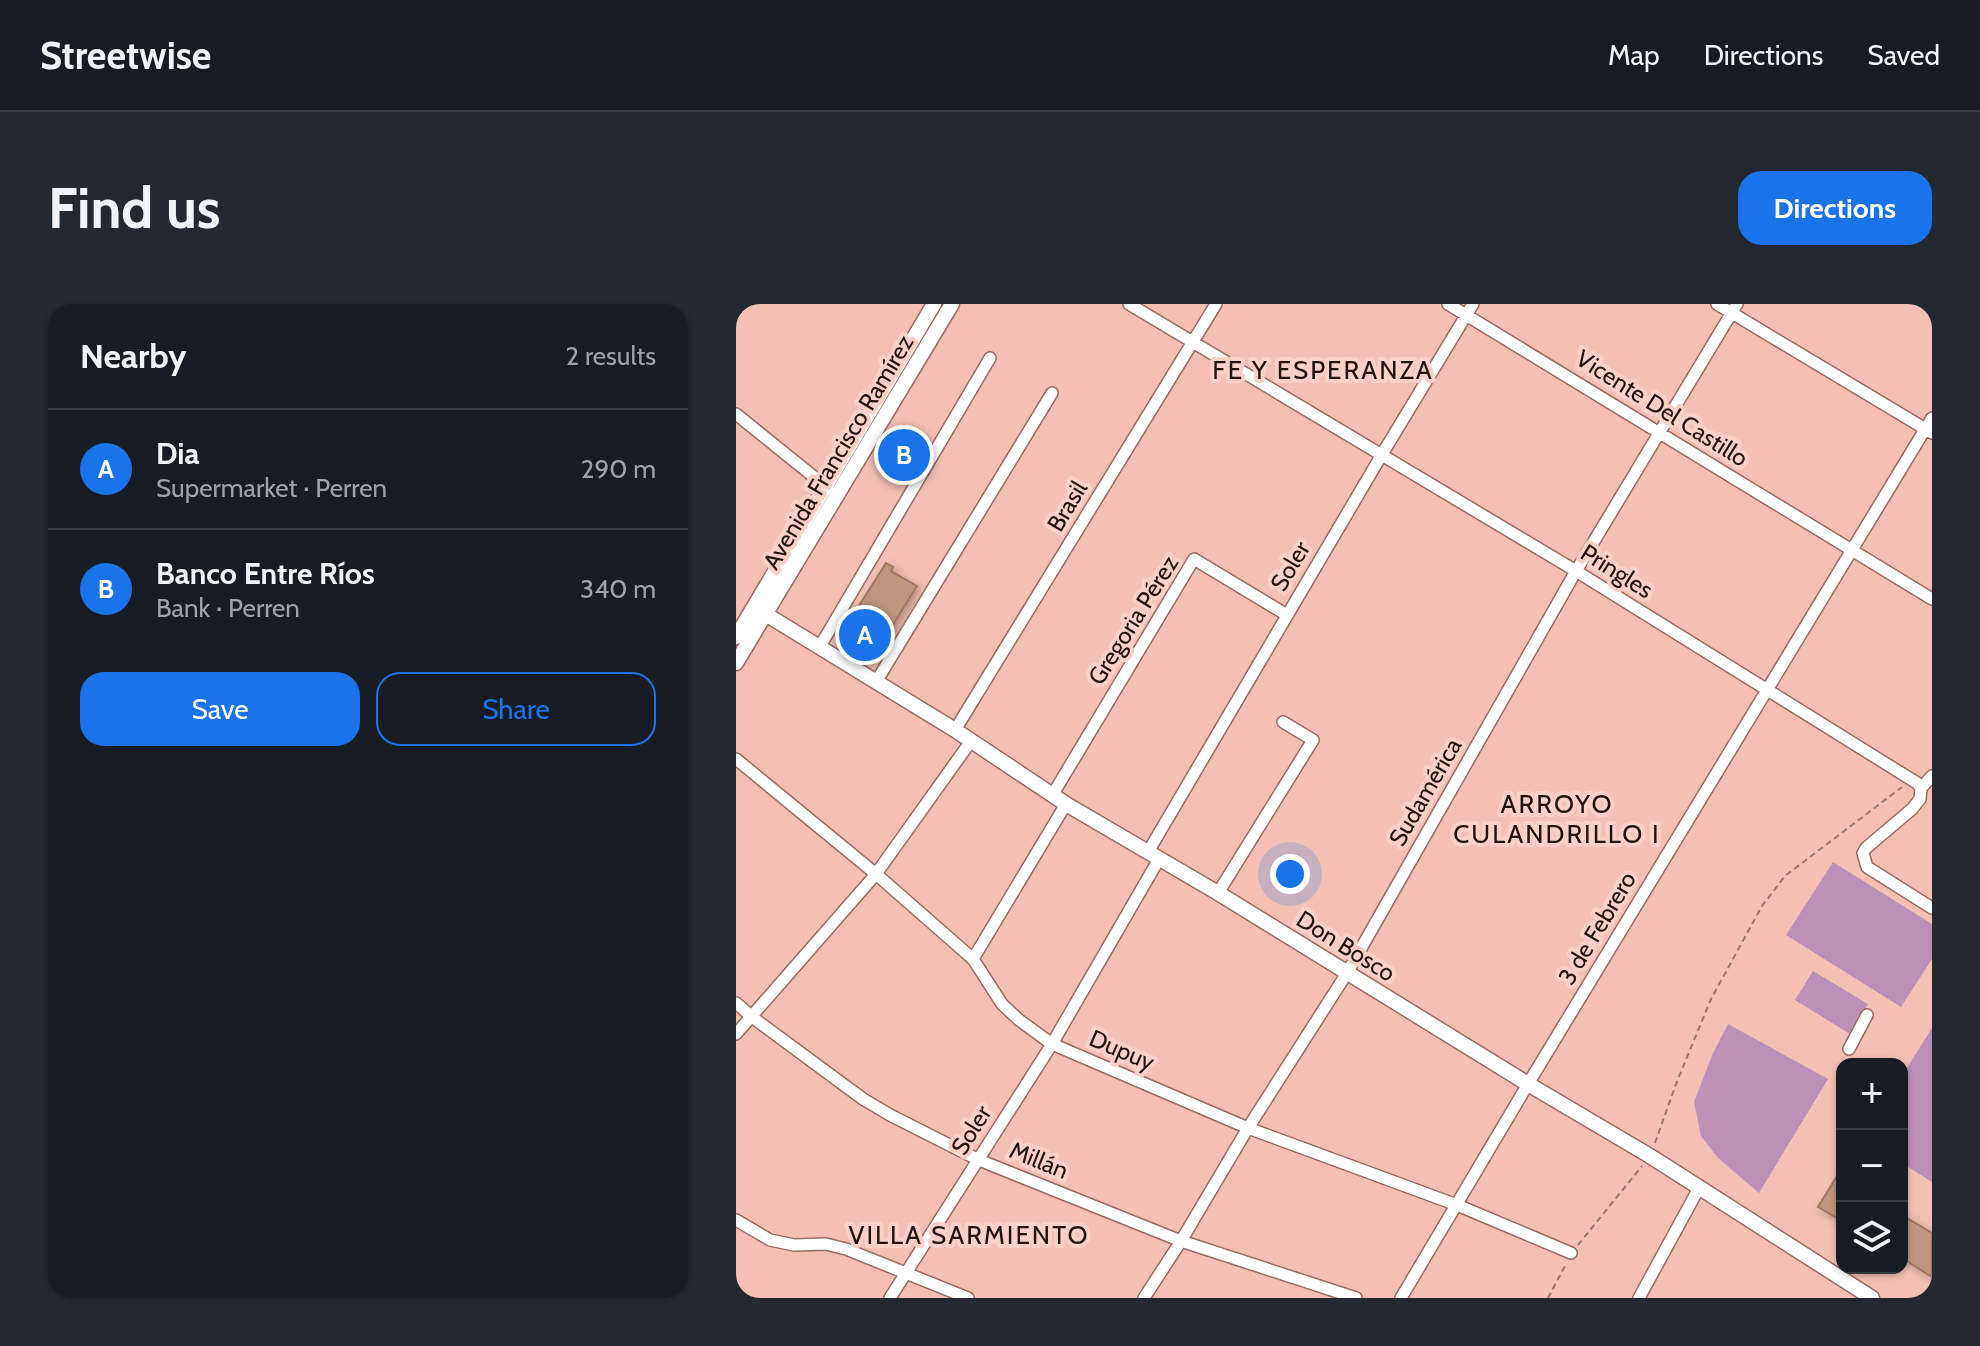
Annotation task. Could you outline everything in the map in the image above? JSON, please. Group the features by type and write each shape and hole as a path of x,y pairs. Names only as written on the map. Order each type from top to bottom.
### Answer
{"main road":[{"name":"Avenida Francisco Ramírez","path":"736,663 760,611 934,304"},
{"name":"Avenida Francisco Ramírez","path":"831,490 952,304"},
{"name":"Avenida Francisco Ramírez","path":"736,637 760,611"},
{"name":"Don Bosco","path":"760,611 955,730 1066,804 1650,1156 1872,1298"}],"street":[{"name":"Pringles","path":"1129,304 1576,571 1916,784"},
{"name":"Brasil","path":"955,730 1216,304"},
{"name":"Vicente Del Castillo","path":"1448,304 1470,309 1660,432 1932,599"},
{"path":"1717,304 1734,308 1930,427"},
{"name":"Sudamérica","path":"1144,1298 1347,973 1576,571 1734,308"},
{"name":"Soler","path":"890,1298 1052,1044 1287,615 1470,309"},
{"path":"819,648 990,358"},
{"path":"876,682 1052,393"},
{"path":"736,414 831,490"},
{"name":"3 de Febrero","path":"1401,1298 1766,689 1930,427"},
{"name":"Gregoria Pérez","path":"1053,794 1194,559 1287,615"},
{"path":"1218,893 1313,740 1283,722"},
{"path":"736,1034 876,874 971,741"},
{"name":"Dupuy","path":"736,759 876,874 973,959 1002,1004 1052,1044 1248,1128 1457,1205 1571,1253"},
{"path":"1932,776 1916,784 1920,799 1912,809 1863,853 1867,867 1932,908"},
{"path":"973,959 1066,804"},
{"name":"Millán","path":"736,1003 863,1099 979,1160 1181,1241 1356,1298"},
{"path":"1849,1049 1867,1015"},
{"path":"1644,1296 1699,1188"},
{"path":"736,1220 770,1240 794,1245 826,1244 968,1298"}],"path":[{"path":"1548,1298 1571,1253 1650,1156 1711,999 1762,906 1785,876 1820,848 1916,784"}],"shaded area":[{"path":"1833,862 1932,924 1932,959 1901,1007 1786,935"},
{"path":"1813,971 1868,1004 1850,1034 1795,1000"},
{"path":"1728,1024 1828,1079 1759,1193 1718,1158 1701,1136 1694,1102"},
{"path":"1932,1028 1932,1182 1908,1167 1908,1066"}],"building":[{"path":"886,563 893,567 891,571 917,586 876,652 843,631"},
{"path":"1836,1178 1836,1218 1818,1207"},
{"path":"1908,1219 1932,1233 1932,1277 1908,1262"}],"place":[{"name":"Banco Entre Ríos","path":"904,455"},
{"name":"Dia","path":"865,635"}],"district":[{"name":"FE Y ESPERANZA","path":"1323,370"},
{"name":"ARROYO CULANDRILLO I","path":"1557,819"},
{"name":"VILLA SARMIENTO","path":"969,1235"}]}
